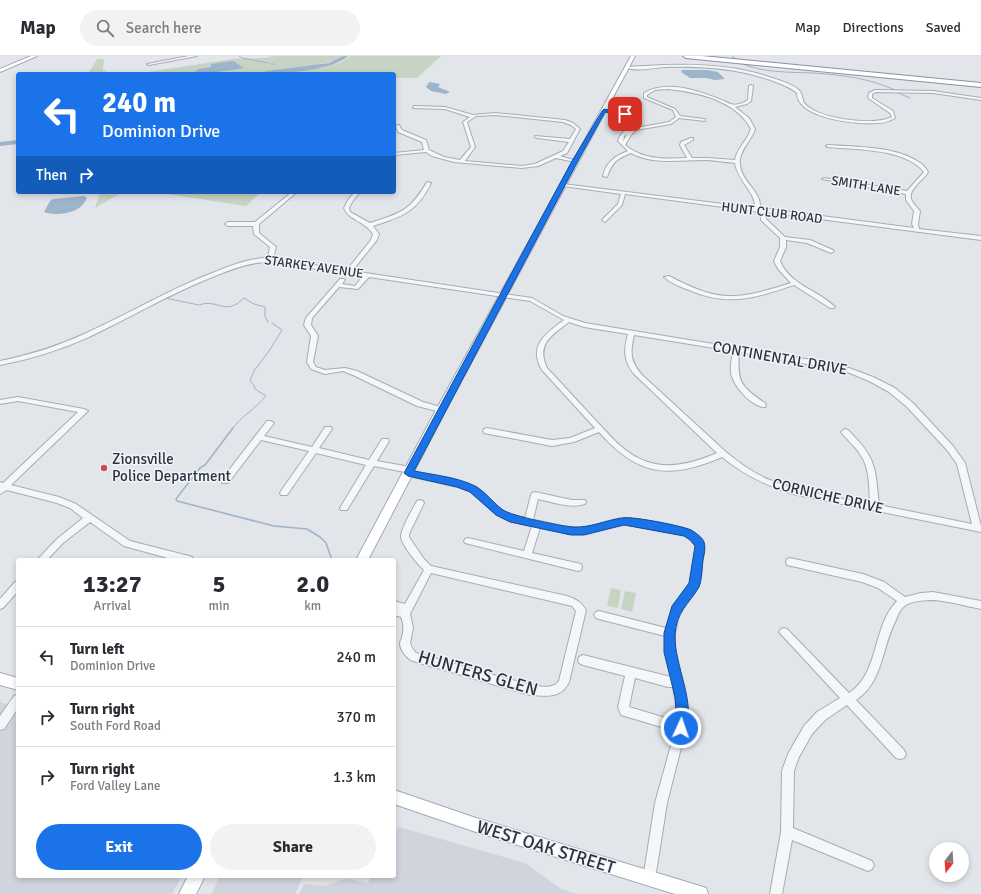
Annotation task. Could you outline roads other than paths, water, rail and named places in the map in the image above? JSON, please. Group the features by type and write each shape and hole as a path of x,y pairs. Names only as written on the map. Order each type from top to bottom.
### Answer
{"highway":[{"path":"686,56 981,83"},
{"path":"714,56 736,60"}],"main road":[{"path":"0,71 35,56"},
{"path":"363,558 441,410 633,56"},
{"path":"0,679 16,683"},
{"name":"WEST OAK STREET","path":"396,798 476,825 700,894"},
{"path":"188,894 196,878"}],"street":[{"path":"149,64 195,56"},
{"path":"159,57 165,62"},
{"path":"627,67 645,68 668,66 722,68 751,71 777,81 797,92 800,100 815,112 829,116 868,122 887,121 894,117 890,110 870,98 870,94 875,92 934,92 981,99"},
{"path":"733,106 746,103 750,100 751,86"},
{"path":"678,117 678,113 675,110 646,98 646,92 660,88 679,88 733,106 747,116 753,129 739,152 737,162 740,174 756,199 763,219 784,241 783,247 778,256 777,264 784,275 832,307"},
{"path":"396,154 427,151 438,157 462,161 533,168 568,150 578,129 567,122 495,114 472,116 445,108 414,107"},
{"path":"605,110 625,115 641,128"},
{"path":"462,161 473,147 464,124 466,120 472,116"},
{"path":"704,120 678,117 670,123 626,131 622,135 620,141 630,152 654,159 690,159 737,162"},
{"path":"398,126 400,131 424,141 427,151"},
{"path":"537,137 572,141"},
{"path":"690,159 682,145 691,139"},
{"path":"828,146 888,153 912,159 920,165 926,172 908,193 909,200 917,211 915,224 917,230"},
{"path":"605,176 608,166 612,160 630,152"},
{"path":"557,155 576,160"},
{"name":"SMITH LANE","path":"824,179 908,193"},
{"path":"370,225 400,215 409,210 422,197 429,183"},
{"name":"HUNT CLUB ROAD","path":"563,185 623,194 981,238"},
{"path":"228,224 256,224 293,194"},
{"path":"348,272 374,240 376,234 370,225 351,215 346,208 348,202 356,194"},
{"path":"605,220 620,204 623,194"},
{"path":"256,224 256,233 273,247 270,260"},
{"path":"782,238 808,241 831,251"},
{"name":"STARKEY AVENUE","path":"0,363 23,359 65,345 196,280 259,260 270,260 504,296 544,307"},
{"path":"367,275 356,288 339,282 306,323 308,328 314,333 315,338 310,362 313,368 325,372 343,369 356,373 420,404 441,410"},
{"path":"667,277 695,292 712,297 728,299 754,296 796,284"},
{"name":"CONTINENTAL DRIVE","path":"544,307 568,320 591,326 824,364 847,369 882,384 902,397 950,448 961,463 979,528"},
{"path":"568,320 544,339 539,350 540,362 544,369 600,429 625,453 638,461 651,466 669,468 688,467 722,454"},
{"name":"CORNICHE DRIVE","path":"631,333 627,352 629,362 633,370 646,384 722,454 766,482 793,491 979,528"},
{"path":"736,350 735,375 738,382 750,396 762,405"},
{"path":"0,402 18,399 84,411 4,487 0,496"},
{"path":"225,480 270,423"},
{"path":"284,493 328,429"},
{"path":"487,431 552,443 571,440 600,429"},
{"path":"845,432 861,448 871,466 875,508"},
{"path":"259,437 371,463 382,469 459,484 473,489 500,513 510,518 571,531 584,531 615,522 635,522 686,532 694,537 700,546 694,585 676,610 670,633 670,652 682,710 681,728 661,803 649,878"},
{"path":"344,508 385,441"},
{"path":"4,487 59,500 73,506 127,544 181,558"},
{"path":"527,555 535,495 572,503 582,502"},
{"path":"407,611 429,569 421,562 405,538 405,534 420,503"},
{"path":"43,558 60,541 89,518"},
{"path":"468,541 578,567"},
{"path":"790,562 868,579 881,585 904,601"},
{"name":"HUNTERS GLEN","path":"407,611 409,624 405,643 408,651 413,657 530,690 550,692 561,687 564,682 581,610 578,605 567,600 429,569"},
{"path":"0,605 16,587"},
{"path":"776,894 787,832 788,771 794,754 813,723 821,716 859,692 868,680 889,623 897,608 904,601 933,596 981,606"},
{"path":"396,606 407,611"},
{"path":"396,611 407,611"},
{"path":"599,615 670,633"},
{"path":"784,632 900,754"},
{"path":"583,660 668,682 677,682"},
{"path":"631,672 623,707 625,711 681,728"},
{"path":"0,724 16,702"},
{"path":"787,832 868,865"}],"water":[{"path":"233,61 244,68 217,72 195,72 199,69 211,67 211,64"},
{"path":"682,70 707,70 718,72 725,79 715,80 706,78 690,78 681,72"},
{"path":"429,82 440,84 438,87 450,92 446,94 431,91 426,87"},
{"path":"84,196 87,198 84,203 75,210 63,214 44,212 50,201 53,199"}],"waterway":[{"path":"239,56 242,58 268,63"},
{"path":"267,72 318,67 340,61 346,56"},
{"path":"732,56 738,60"},
{"path":"740,63 758,69 845,76 875,83 895,90"},
{"path":"896,92 910,98"},
{"path":"0,144 16,142"},
{"path":"165,298 199,305 206,303 226,307 232,306 244,298 254,304 265,307 265,316 268,322"},
{"path":"232,429 266,396 255,389 254,385 250,381 254,371 282,330 272,323"},
{"path":"233,428 205,465 200,468 176,499 177,501 274,526 307,529 320,537 326,543 331,558"}],"place":[{"name":"Zionsville Police Department","path":"104,468"}]}
